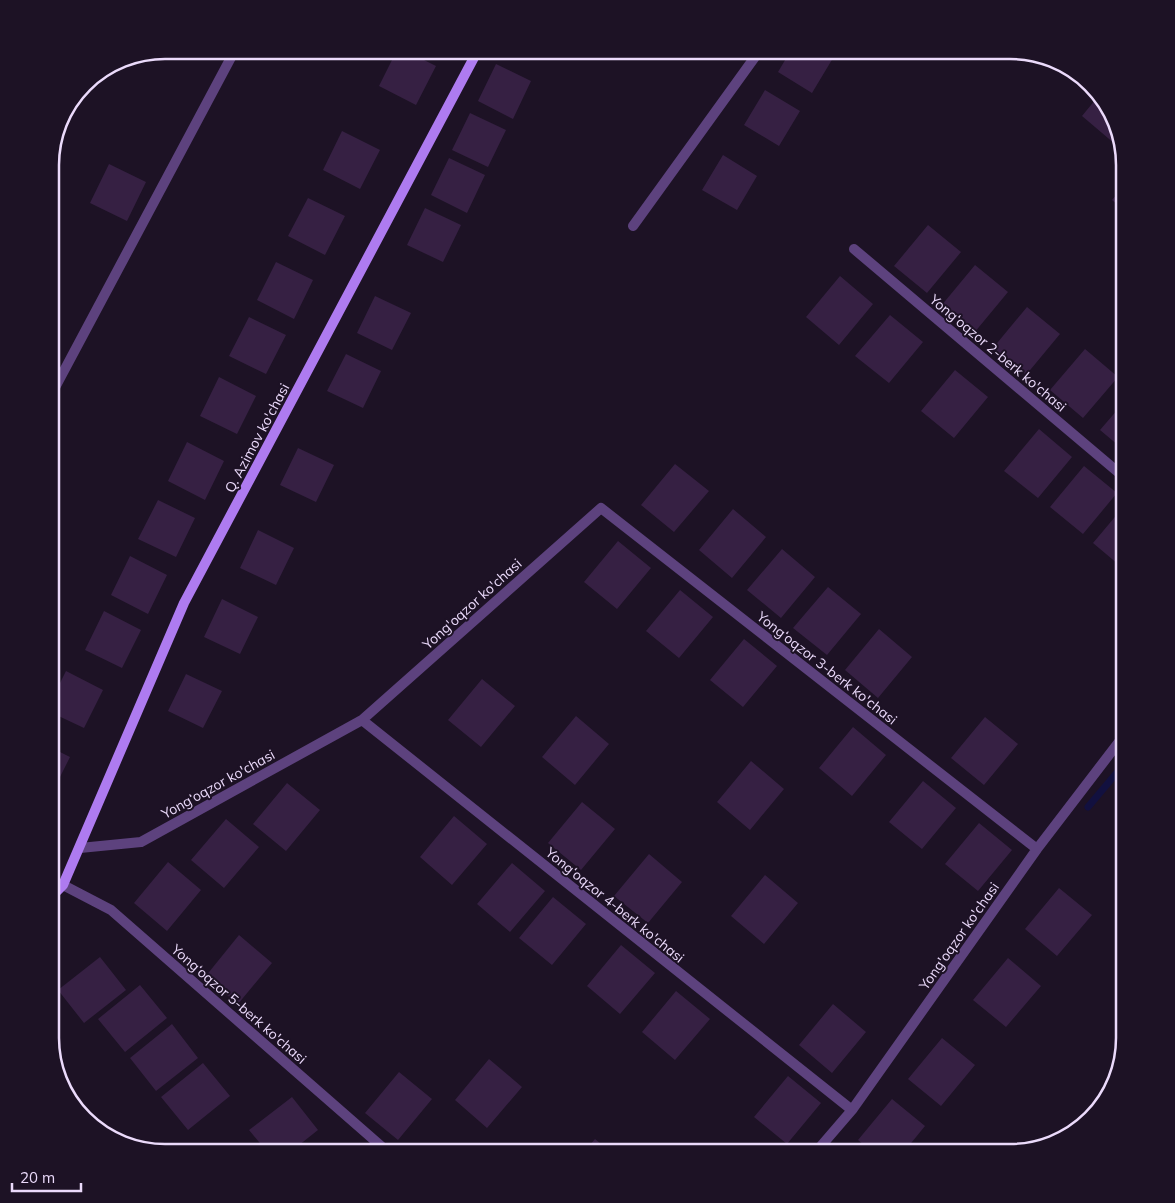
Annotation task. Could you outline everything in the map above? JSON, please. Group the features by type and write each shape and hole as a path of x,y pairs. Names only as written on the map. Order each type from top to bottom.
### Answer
{"main road":[{"name":"Q. Azimov ko'chasi","path":"63,885 184,603 473,59"},
{"path":"59,889 63,885"}],"street":[{"path":"59,381 230,59"},
{"path":"633,226 754,59"},
{"name":"Yong‘oqzor 2-berk ko'chasi","path":"854,249 1116,470"},
{"name":"Yong'oqzor ko'chasi","path":"362,720 601,508"},
{"name":"Yong‘oqzor 3-berk ko'chasi","path":"601,508 1037,849"},
{"name":"Yong‘oqzor ko'chasi","path":"80,848 142,842 362,720"},
{"name":"Yong‘oqzor 4-berk ko'chasi","path":"362,720 852,1110"},
{"name":"Yong'oqzor ko'chasi","path":"823,1144 852,1110 1037,849 1116,746"},
{"name":"Yong‘oqzor 5-berk ko'chasi","path":"63,885 111,910 379,1144"}],"building":[{"path":"392,59 422,59 436,66 416,105 379,86"},
{"path":"786,59 832,59 812,93 778,72"},
{"path":"496,64 531,81 513,119 478,101"},
{"path":"765,90 800,111 779,146 744,125"},
{"path":"1094,101 1108,124 1114,143 1082,116"},
{"path":"470,113 506,130 488,167 452,150"},
{"path":"342,131 380,150 360,189 323,170"},
{"path":"723,155 757,176 737,210 702,190"},
{"path":"449,158 485,175 467,213 431,195"},
{"path":"109,164 146,182 127,221 90,203"},
{"path":"1116,195 1116,203 1112,200"},
{"path":"308,198 345,216 325,255 288,236"},
{"path":"425,208 461,225 443,262 407,245"},
{"path":"928,225 961,252 927,293 894,266"},
{"path":"276,262 313,280 294,319 257,300"},
{"path":"975,265 1008,292 974,333 941,306"},
{"path":"840,276 873,304 839,345 806,317"},
{"path":"375,296 411,313 392,350 357,333"},
{"path":"1027,307 1060,334 1026,375 993,348"},
{"path":"890,315 923,342 889,383 855,356"},
{"path":"249,317 286,335 266,374 229,356"},
{"path":"1085,349 1116,375 1116,379 1083,418 1050,390"},
{"path":"346,354 381,371 363,408 327,391"},
{"path":"955,370 988,397 954,438 921,411"},
{"path":"219,377 256,396 237,434 200,416"},
{"path":"1116,411 1116,443 1100,430"},
{"path":"1039,429 1072,457 1038,498 1004,471"},
{"path":"187,442 224,461 205,500 168,481"},
{"path":"298,448 334,465 316,502 280,485"},
{"path":"675,464 709,491 674,532 641,505"},
{"path":"1084,466 1116,492 1083,534 1050,507"},
{"path":"158,500 195,518 176,557 138,539"},
{"path":"733,509 766,537 732,578 699,550"},
{"path":"1116,516 1116,562 1093,543"},
{"path":"258,530 294,548 276,585 240,568"},
{"path":"618,541 651,568 617,609 584,582"},
{"path":"782,549 815,577 781,618 747,590"},
{"path":"130,556 167,575 148,614 111,595"},
{"path":"828,587 861,614 827,655 793,628"},
{"path":"680,590 713,617 679,658 646,631"},
{"path":"222,599 258,617 240,654 204,637"},
{"path":"104,611 141,630 122,668 85,650"},
{"path":"879,629 912,657 878,698 845,670"},
{"path":"744,639 777,666 743,707 710,680"},
{"path":"66,671 103,690 84,728 59,716 59,685"},
{"path":"186,674 222,691 203,728 168,711"},
{"path":"482,679 515,706 481,747 448,720"},
{"path":"576,716 609,744 575,785 542,757"},
{"path":"985,717 1018,744 984,785 951,758"},
{"path":"853,727 886,755 852,796 819,768"},
{"path":"59,752 70,757 59,779"},
{"path":"751,761 784,789 750,830 717,802"},
{"path":"923,781 956,808 922,849 889,822"},
{"path":"287,783 320,810 286,851 253,824"},
{"path":"582,802 615,829 581,870 548,843"},
{"path":"454,816 487,844 452,885 420,857"},
{"path":"226,819 259,847 224,888 191,860"},
{"path":"979,823 1012,850 978,891 945,864"},
{"path":"649,854 682,882 648,923 614,896"},
{"path":"168,862 201,890 167,931 134,903"},
{"path":"512,863 545,891 510,932 477,904"},
{"path":"765,875 798,903 764,944 731,916"},
{"path":"1059,888 1092,915 1057,956 1025,929"},
{"path":"553,897 586,924 552,965 519,938"},
{"path":"239,935 272,963 238,1004 205,977"},
{"path":"621,945 655,973 620,1014 587,986"},
{"path":"100,957 126,990 84,1023 59,989"},
{"path":"1008,958 1041,986 1006,1027 973,1000"},
{"path":"140,985 167,1018 125,1052 98,1019"},
{"path":"676,991 710,1019 675,1060 642,1032"},
{"path":"833,1004 866,1032 832,1073 799,1045"},
{"path":"172,1024 198,1058 156,1091 130,1058"},
{"path":"942,1038 975,1065 941,1106 908,1079"},
{"path":"489,1059 522,1087 487,1128 455,1100"},
{"path":"203,1063 230,1096 188,1130 161,1097"},
{"path":"399,1072 432,1099 398,1140 365,1113"},
{"path":"788,1076 821,1103 787,1144 754,1117"},
{"path":"292,1097 318,1130 300,1144 261,1144 249,1130"},
{"path":"892,1099 925,1126 910,1144 863,1144 858,1140"},
{"path":"595,1139 601,1144 591,1144"}],"waterway":[{"path":"1088,807 1116,774"}]}
